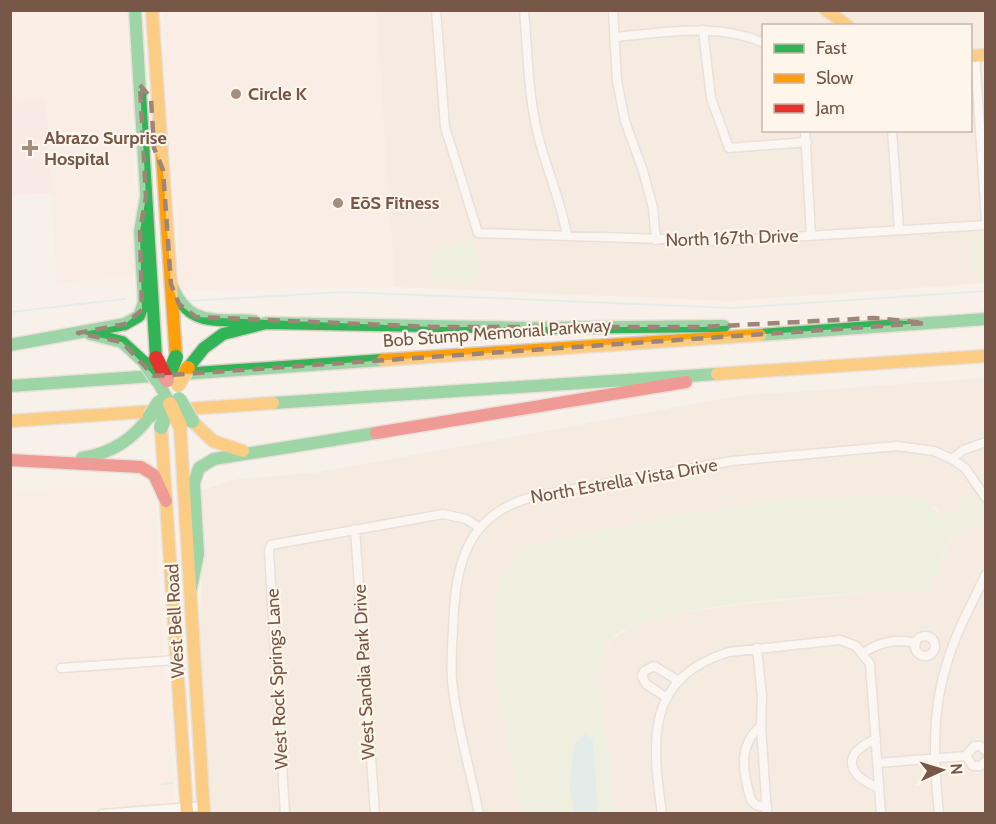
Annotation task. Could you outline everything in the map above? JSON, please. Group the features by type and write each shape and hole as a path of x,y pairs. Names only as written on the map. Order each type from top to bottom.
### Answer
{"main road":[{"path":"152,10 176,357 168,392"},
{"path":"826,10 845,24"},
{"path":"135,15 145,42 148,75 157,85"},
{"path":"135,15 146,197 149,359 168,392 195,425 221,446 252,451"},
{"path":"140,85 151,98 154,148 163,170"},
{"path":"10,345 125,324 134,320 142,310 140,231 146,197"},
{"path":"171,284 179,304 187,313 196,317 249,319 266,323 530,328 737,326 874,318 925,323"},
{"name":"Bob Stump Memorial Parkway","path":"10,386 986,319"},
{"path":"49,461 100,456 125,443 141,429 198,355 223,334 266,323"},
{"path":"78,333 113,338 149,359"},
{"path":"10,421 986,356"},
{"path":"191,588 198,554 194,483 199,468 214,459 252,451 679,384 720,372"},
{"name":"West Bell Road","path":"168,392 180,426 204,810"},
{"name":"West Bell Road","path":"168,392 161,427 187,810"},
{"path":"10,460 141,467 154,475 166,501"}],"street":[{"name":"North 167th Drive","path":"436,10 445,127 478,233 725,241 986,225"},
{"path":"524,10 532,105 540,142 561,204 567,235"},
{"path":"613,10 617,81 625,121 643,171 653,208 657,240"},
{"path":"614,37 703,30 740,33 762,42"},
{"path":"703,30 711,98 729,148 807,142"},
{"path":"977,55 986,220"},
{"path":"805,132 811,235"},
{"path":"892,132 899,230"},
{"path":"986,442 974,445 952,459 964,468 986,498"},
{"name":"North Estrella Vista Drive","path":"479,813 454,701 452,670 456,581 463,555 480,528 509,505 520,500 732,461 897,446 927,449 952,459"},
{"path":"355,529 443,514 466,519 480,528"},
{"name":"West Rock Springs Lane","path":"285,813 269,563 271,545 355,529"},
{"name":"West Sandia Park Drive","path":"355,529 375,813"},
{"path":"939,813 934,758 937,703 947,662 986,574"},
{"path":"662,813 654,744 665,702 693,668 712,657 757,648 840,640 856,646 870,664 881,813"},
{"path":"863,653 878,644 894,641 916,643"},
{"path":"757,648 762,696 761,726 767,811"},
{"path":"61,668 177,660"},
{"path":"665,702 646,684 642,676 644,671 654,666 680,681"},
{"path":"761,726 746,741 743,752 751,800 767,811"},
{"path":"876,739 855,751 852,759 854,773 879,788"},
{"path":"877,763 966,756 974,746 980,746 986,751"},
{"path":"966,756 974,766 980,766 986,761"},
{"path":"102,813 204,810"}],"highlighted area":[{"path":"140,85 151,98 154,148 163,170 171,284 179,304 196,317 433,327 702,327 874,318 925,323 154,376 122,342 78,333 125,324 142,310 140,231 146,197"}],"shaded area":[{"path":"11,11 130,11 129,74 135,103 132,143 134,181 140,204 140,276 57,283 47,101 11,103"},
{"path":"163,11 376,11 395,287 179,290 178,215 173,193 175,179 167,129 169,110 162,70 166,55"},
{"path":"376,11 985,11 985,283 730,301 395,287"},
{"name":"Abrazo Surprise Hospital","path":"46,100 52,193 11,195 11,103"},
{"path":"985,378 985,509 974,498 941,516 936,507 900,494 787,500 698,512 522,547 500,581 496,600 495,683 523,813 211,813 199,622 202,587 196,492 238,479 314,473 738,396"},
{"path":"155,488 163,669 169,679 168,717 176,813 11,813 10,490"},
{"path":"985,522 985,813 616,813 598,684 599,665 604,649 612,639 638,623 681,613 744,604 890,591 929,591 952,535"}],"green space":[{"path":"985,233 985,282 974,282 972,234"},
{"path":"458,243 468,243 475,247 479,263 478,278 462,281 431,277 431,265 435,251"},
{"path":"985,492 985,522 951,535 929,591 813,596 715,607 671,615 635,625 613,637 603,653 598,684 616,813 523,813 495,683 496,600 500,581 522,547 698,512 787,500 900,494 926,499 941,516"}],"water":[{"path":"585,734 593,740 598,813 575,813 569,787 574,745"}],"waterway":[{"path":"190,301 343,292 734,308 986,291"},
{"path":"10,312 125,299"},
{"path":"162,784 173,783"}],"traffic: fast":[{"path":"135,10 156,358"},
{"path":"10,345 125,324 139,316 144,302 140,231 146,197"},
{"path":"171,284 178,298 194,314 214,320 254,321"},
{"path":"760,335 986,319"},
{"path":"188,368 204,348 223,334 266,323 530,328 724,326"},
{"path":"90,334 122,342 146,364"},
{"path":"167,380 176,357"},
{"path":"10,386 383,360"},
{"path":"146,364 157,380"},
{"path":"273,403 717,374"},
{"path":"157,380 170,404"},
{"path":"179,399 192,421"},
{"path":"150,416 159,402"},
{"path":"161,427 170,404"},
{"path":"82,458 103,453 121,444 150,416"},
{"path":"191,588 198,554 194,483 199,468 214,459 376,433"}],"traffic: slow":[{"path":"152,10 176,357"},
{"path":"826,10 845,24"},
{"path":"972,56 986,55"},
{"path":"383,360 760,335"},
{"path":"717,374 986,356"},
{"path":"178,385 188,368"},
{"path":"10,421 273,403"},
{"path":"170,404 180,426"},
{"path":"192,421 213,441 243,451"},
{"path":"180,426 204,814"},
{"path":"161,427 187,814"}],"traffic: jam":[{"path":"156,358 167,380"},
{"path":"376,433 686,382"},
{"path":"10,460 141,467 154,475 166,501"}],"place":[{"name":"Circle K","path":"236,94"},
{"name":"Abrazo Surprise Hospital","path":"30,148"},
{"name":"EōS Fitness","path":"338,203"}]}
